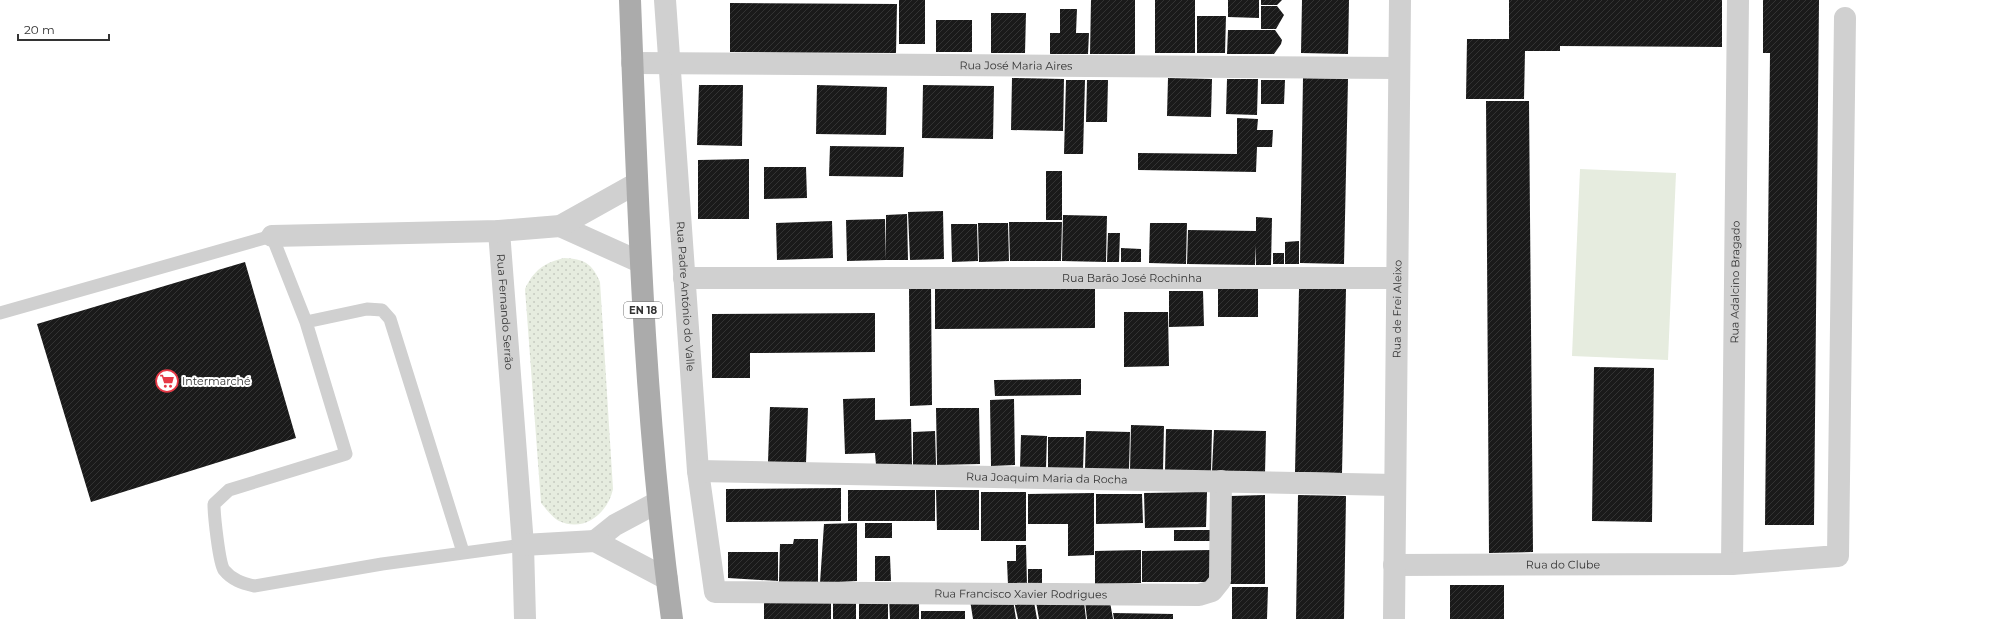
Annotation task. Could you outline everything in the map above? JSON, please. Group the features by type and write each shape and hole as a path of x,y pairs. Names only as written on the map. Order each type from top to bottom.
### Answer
{"main road":[{"name":"EN 18","path":"630,0 640,262 658,502 672,619"}],"street":[{"name":"Rua Padre António do Valle","path":"665,0 698,471 715,592"},
{"name":"Rua de Frei Aleixo","path":"1394,619 1400,0"},
{"name":"Rua Adalcino Bragado","path":"1732,564 1738,0"},
{"name":"Rua do Clube","path":"1394,565 1732,564 1838,556 1845,18"},
{"name":"Rua José Maria Aires","path":"632,62 1399,68"},
{"path":"272,236 499,231 560,226 637,183"},
{"path":"560,226 640,262"},
{"name":"Rua Fernando Serrão","path":"499,231 523,545 525,619"},
{"name":"Rua Barão José Rochinha","path":"684,278 1397,278"},
{"name":"Rua Joaquim Maria da Rocha","path":"698,471 1395,485"},
{"name":"Rua Francisco Xavier Rodrigues","path":"715,592 1199,595 1212,591 1220,581 1220,481"},
{"path":"595,541 615,525 658,502"},
{"path":"523,545 595,541 666,578"}],"lane":[{"path":"0,313 272,236 306,322 346,454 229,490 214,504 214,516 223,568 236,581 254,586 382,564 523,545"},
{"path":"306,322 367,309 382,310 390,320 463,552"}],"shaded area":[{"path":"1580,169 1676,173 1668,360 1572,356"},
{"path":"564,258 586,263 594,270 600,282 613,489 606,506 600,513 586,522 577,524 568,524 557,520 541,503 525,289 528,282 540,268 551,262"}],"building":[{"path":"899,0 925,0 925,44 899,44"},
{"path":"1091,0 1135,0 1135,54 1090,54"},
{"path":"1155,0 1195,0 1195,53 1155,53"},
{"path":"1228,0 1259,0 1259,18 1228,17"},
{"path":"1261,0 1282,0 1277,5 1261,5"},
{"path":"1302,0 1349,0 1348,54 1301,53"},
{"path":"1509,0 1722,0 1722,47 1560,46 1560,51 1525,51 1524,99 1466,99 1467,39 1509,39"},
{"path":"1763,0 1819,0 1814,525 1765,525 1770,53 1763,53"},
{"path":"730,3 897,4 896,53 730,52"},
{"path":"1261,6 1277,6 1284,15 1276,29 1261,29"},
{"path":"1060,9 1077,9 1076,33 1089,33 1088,54 1050,54 1050,33 1060,33"},
{"path":"991,13 1026,13 1025,53 991,53"},
{"path":"1197,16 1226,16 1225,53 1197,53"},
{"path":"936,20 972,20 972,52 936,52"},
{"path":"1228,30 1275,30 1282,40 1274,54 1227,54"},
{"path":"1012,78 1064,79 1063,131 1011,130"},
{"path":"1168,78 1212,79 1211,117 1167,116"},
{"path":"1303,78 1348,79 1344,264 1300,263"},
{"path":"1227,79 1258,79 1257,115 1226,114"},
{"path":"1066,80 1085,80 1083,154 1064,154"},
{"path":"1087,80 1108,80 1107,122 1086,122"},
{"path":"1261,80 1285,80 1284,104 1261,104"},
{"path":"699,85 743,85 742,146 697,145"},
{"path":"817,85 887,87 886,135 816,134"},
{"path":"923,85 994,86 993,139 922,138"},
{"path":"1486,101 1529,101 1533,552 1489,553"},
{"path":"1237,118 1258,119 1257,130 1273,130 1272,147 1257,147 1256,172 1138,170 1138,153 1237,154"},
{"path":"830,146 904,147 903,177 829,176"},
{"path":"749,159 749,219 698,219 698,160"},
{"path":"764,167 806,167 807,198 764,199"},
{"path":"1046,171 1062,171 1062,220 1046,220"},
{"path":"943,211 944,259 910,260 908,212"},
{"path":"907,214 908,260 886,260 886,215"},
{"path":"1063,215 1107,216 1106,262 1062,261"},
{"path":"1256,217 1272,218 1271,265 1256,265 1255,245 1255,265 1187,264 1188,230 1256,231"},
{"path":"885,219 886,260 847,261 846,220"},
{"path":"832,221 833,258 777,260 776,223"},
{"path":"1009,222 1062,222 1061,261 1010,261"},
{"path":"978,223 1008,223 1009,261 979,262"},
{"path":"1150,223 1187,223 1186,264 1149,263"},
{"path":"951,224 977,224 978,261 952,262"},
{"path":"1108,233 1120,233 1119,262 1107,262"},
{"path":"1299,241 1299,264 1285,264 1285,242"},
{"path":"1121,248 1141,249 1141,262 1121,262"},
{"path":"1273,253 1284,253 1284,264 1273,264"},
{"name":"Intermarché","path":"245,262 296,438 91,502 37,324"},
{"path":"1095,286 1095,328 935,329 935,288"},
{"path":"909,287 931,287 932,405 910,406"},
{"path":"1218,289 1258,289 1258,317 1218,317"},
{"path":"1299,289 1346,289 1342,473 1295,472"},
{"path":"1169,291 1203,291 1204,326 1169,327"},
{"path":"1124,312 1168,312 1169,366 1124,367"},
{"path":"875,313 875,352 750,353 750,378 712,378 712,314"},
{"path":"1594,367 1654,368 1652,522 1592,521"},
{"path":"1081,379 1081,395 995,396 994,380"},
{"path":"875,398 875,420 911,419 912,465 876,465 875,453 845,454 843,399"},
{"path":"1014,399 1015,465 991,466 990,400"},
{"path":"770,407 808,408 806,463 768,462"},
{"path":"936,408 979,408 980,464 937,465"},
{"path":"1131,425 1164,426 1163,470 1130,470"},
{"path":"1166,429 1212,430 1211,471 1165,471"},
{"path":"1214,430 1266,431 1265,473 1212,471"},
{"path":"935,431 936,465 913,466 913,432"},
{"path":"1086,431 1130,432 1129,470 1085,469"},
{"path":"1021,435 1047,436 1046,468 1020,468"},
{"path":"1048,437 1084,437 1083,469 1048,469"},
{"path":"841,488 841,521 726,522 726,489"},
{"path":"848,490 935,490 935,521 848,521"},
{"path":"936,490 979,490 979,530 937,530"},
{"path":"981,492 1026,492 1026,541 981,541"},
{"path":"1207,492 1206,527 1145,528 1144,493"},
{"path":"1094,493 1094,555 1068,556 1068,524 1028,524 1028,494"},
{"path":"1096,494 1142,494 1143,523 1096,524"},
{"path":"1265,495 1265,584 1229,584 1230,496"},
{"path":"1298,495 1346,496 1344,619 1296,619"},
{"path":"857,523 857,581 820,583 824,524"},
{"path":"865,523 892,523 892,538 865,538"},
{"path":"1174,530 1212,530 1212,541 1174,541"},
{"path":"794,539 818,539 818,583 779,582 780,544 793,544"},
{"path":"1016,545 1026,545 1027,585 1008,585 1007,561 1016,561"},
{"path":"1141,550 1141,583 1095,584 1095,551"},
{"path":"1211,550 1211,582 1142,582 1142,551"},
{"path":"728,552 778,552 778,581 728,578"},
{"path":"875,556 890,556 891,581 875,581"},
{"path":"1028,569 1042,569 1042,585 1028,585"},
{"path":"1450,585 1504,585 1504,619 1450,619"},
{"path":"1232,587 1268,587 1267,619 1232,619"},
{"path":"764,597 831,597 831,619 764,619"},
{"path":"833,597 856,597 856,619 833,619"},
{"path":"859,598 888,598 888,619 859,619"},
{"path":"889,598 919,598 919,619 890,619"},
{"path":"970,600 1013,600 1016,619 973,619"},
{"path":"1014,601 1034,602 1037,619 1018,619"},
{"path":"1085,601 1110,602 1113,619 1087,619"},
{"path":"1036,602 1084,602 1086,619 1039,619"},
{"path":"921,611 965,611 965,619 921,619"},
{"path":"1113,613 1173,614 1173,619 1114,619"}],"place":[{"name":"Intermarché","path":"167,381"}]}
